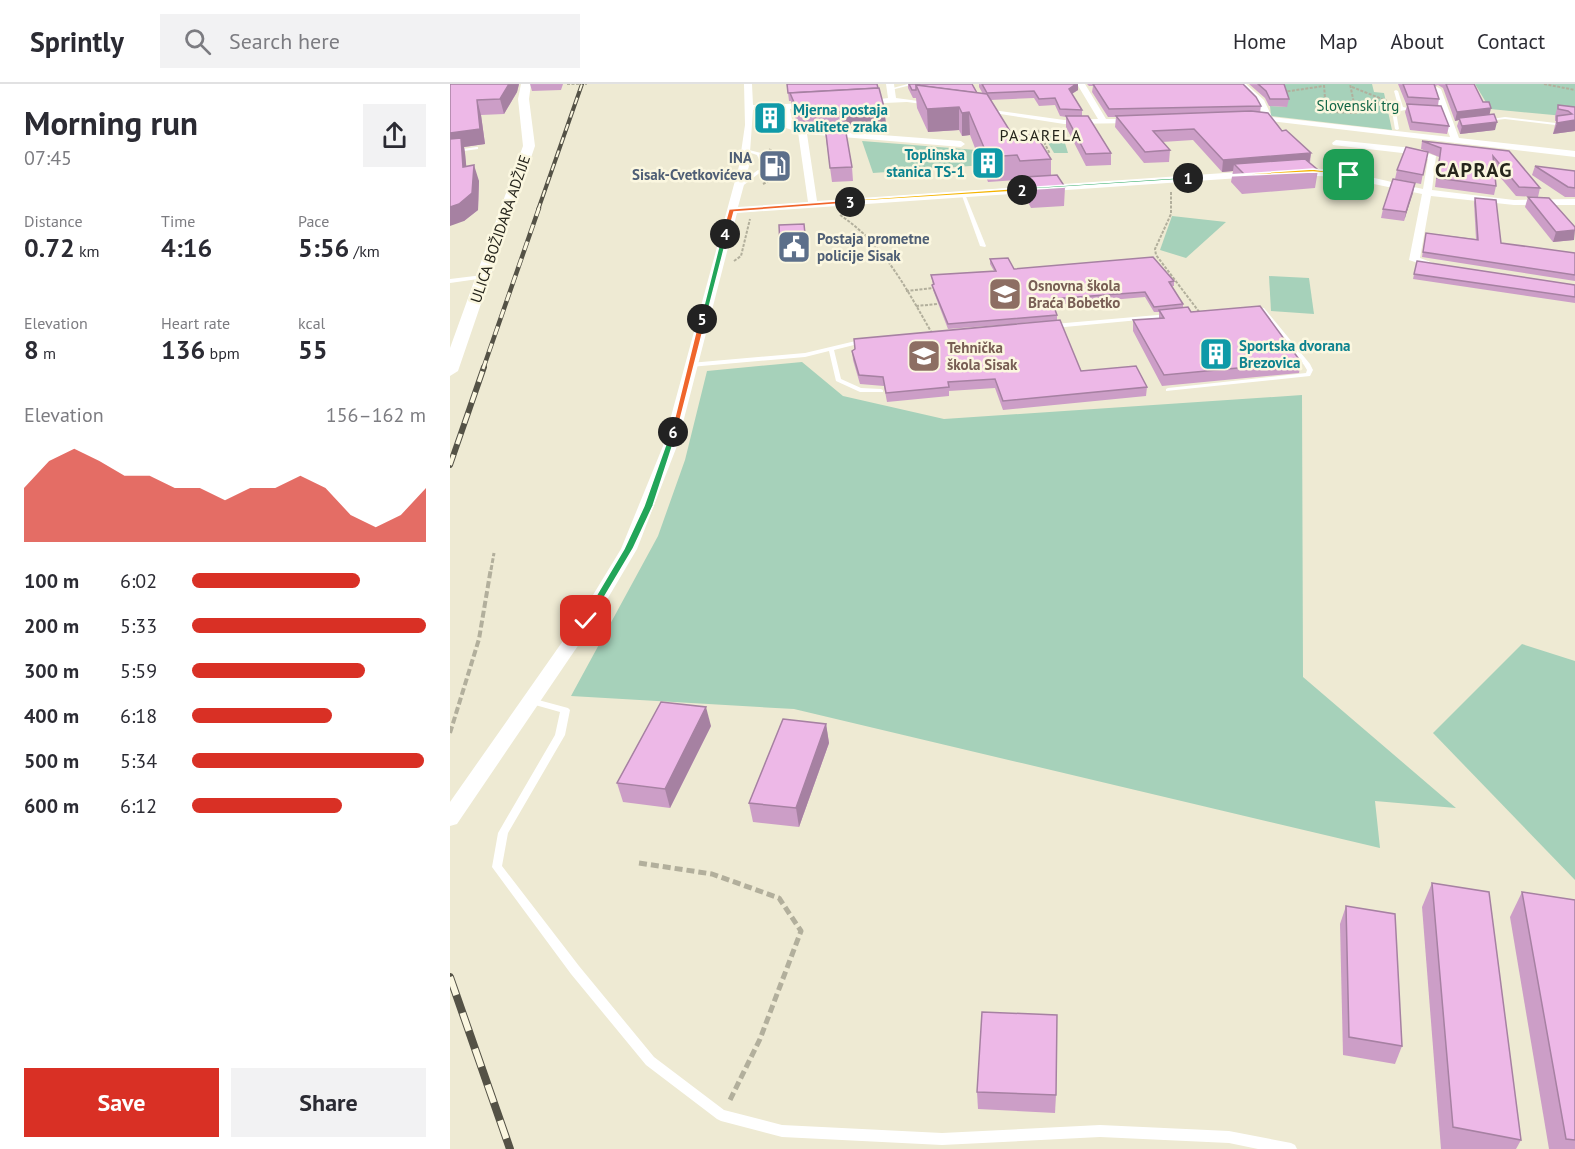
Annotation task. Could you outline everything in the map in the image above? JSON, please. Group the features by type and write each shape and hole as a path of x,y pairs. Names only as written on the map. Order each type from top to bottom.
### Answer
{"main road":[{"name":"ULICA BOŽIDARA ADŽIJE","path":"450,371 529,146 530,132 522,102 526,84"}],"street":[{"path":"450,818 586,621 629,549 648,506 670,446 731,210 751,152 747,84"},
{"path":"1240,84 1261,102 1268,118"},
{"path":"890,86 892,100"},
{"path":"1082,86 1104,122"},
{"path":"1437,89 1445,111 1453,124 1455,140"},
{"path":"849,102 892,100 942,104"},
{"path":"750,108 817,104"},
{"path":"785,106 789,126 802,131 962,144"},
{"path":"965,108 1064,122 1150,120"},
{"path":"1242,116 1575,154"},
{"path":"1341,127 1334,147 1432,156 1414,260 1425,265 1452,269"},
{"path":"802,131 818,204"},
{"path":"1281,172 1326,167 1426,192 1498,202 1575,202"},
{"path":"731,210 1262,174"}],"lane":[{"path":"890,86 912,84"},
{"path":"1082,86 1095,88"},
{"path":"1396,91 1403,109"},
{"path":"1397,129 1394,111 1424,110"},
{"path":"1435,111 1445,111"},
{"path":"1481,121 1505,118 1564,125"},
{"path":"450,152 476,148"},
{"path":"751,152 761,156 762,161"},
{"path":"751,152 755,161"},
{"path":"752,178 753,171"},
{"path":"738,186 760,171"},
{"path":"963,194 983,246"},
{"path":"450,281 483,277"},
{"path":"1168,390 1298,378 1308,374 1310,370 1307,364 1266,312 1258,308 1244,309"},
{"path":"1050,326 1200,313"},
{"path":"690,365 804,355 869,340"},
{"path":"831,348 838,380 860,390 881,391"},
{"path":"531,702 565,710 560,735 503,833 498,867 575,970 650,1061 721,1115 782,1131 942,1139 1100,1131 1229,1137 1291,1149"}],"path":[{"path":"567,84 587,84"},
{"path":"1544,84 1575,90"},
{"path":"1283,92 1324,85 1326,111 1356,113 1351,86"},
{"path":"1351,86 1390,102 1354,104"},
{"path":"1038,130 1050,154"},
{"path":"1167,180 1173,203 1155,249 1156,255 1200,313"},
{"path":"818,204 856,224 874,241 934,336"},
{"path":"906,291 934,288"},
{"path":"916,306 938,304"},
{"path":"450,733 479,639 494,553"},
{"path":"639,863 712,874 779,898 801,931 768,1027 754,1059 721,1115"}],"green space":[{"name":"Slovenski trg","path":"1263,84 1372,84 1374,92 1384,93 1392,130 1271,116 1270,106 1287,107"},
{"path":"1475,84 1575,84 1575,117 1490,109"},
{"path":"1061,130 1068,153 1054,153 1041,131"},
{"path":"862,141 989,151 998,164 873,173"},
{"path":"1172,216 1226,222 1186,258 1160,250"},
{"path":"1269,276 1309,278 1314,314 1271,311"},
{"path":"802,362 843,396 944,419 1302,395 1303,677 1456,808 1375,801 1380,848 794,709 571,696 658,536 685,460 707,371"},
{"path":"1522,644 1575,661 1575,880 1433,733"}],"building":[{"path":"450,84 509,84 500,99 477,100 480,129 450,133"},
{"path":"787,84 877,84 878,88 788,93"},
{"path":"909,84 972,84 977,93 916,85 916,90 912,90"},
{"path":"982,84 1076,84 1069,89 1082,110 1060,109 1055,98 1039,99 1034,91 987,93"},
{"path":"1093,84 1243,84 1256,97 1261,106 1109,109"},
{"path":"1258,84 1284,84 1289,99 1270,99 1266,91"},
{"path":"1403,84 1434,84 1439,99 1408,97"},
{"path":"1446,84 1474,84 1483,102 1489,102 1491,108 1457,112"},
{"path":"916,85 987,94 1013,136 1036,135 1051,159 1020,161 1017,155 988,157 969,112 962,113 959,107 927,109"},
{"path":"879,88 884,107 843,110 843,112 823,111 822,107 796,107 790,93"},
{"path":"1407,104 1441,106 1449,126 1412,122"},
{"path":"1558,105 1575,107 1575,120 1557,123 1557,116 1572,114 1558,109"},
{"path":"1251,111 1268,113 1282,131 1286,130 1311,153 1223,160 1194,129 1153,131 1170,150 1145,152 1116,116"},
{"path":"1494,114 1497,122 1462,126 1459,118"},
{"path":"1066,116 1088,116 1111,153 1086,154"},
{"path":"825,125 845,127 852,167 830,168"},
{"path":"461,138 463,167 474,165 472,193 459,204 450,207 450,139"},
{"path":"1422,141 1509,151 1540,188 1519,187 1493,156 1496,186 1437,178 1441,148"},
{"path":"1406,147 1428,152 1423,175 1397,170"},
{"path":"1305,159 1318,170 1245,175 1234,164"},
{"path":"1535,166 1575,171 1575,188 1568,187"},
{"path":"1057,175 1065,187 1032,189 1025,177"},
{"path":"1393,179 1415,183 1406,212 1383,209"},
{"path":"1528,197 1549,198 1575,227 1575,230 1556,232"},
{"path":"1475,198 1496,200 1501,243 1575,253 1575,275 1423,252 1426,233 1478,240"},
{"path":"804,224 806,244 780,246 779,225"},
{"path":"1153,257 1174,281 1169,282 1183,304 1154,307 1145,292 1051,299 1057,315 948,324 932,285 934,284 931,275 996,271 990,259 1008,258 1014,269"},
{"path":"1417,261 1575,285 1575,297 1414,274"},
{"name":"Sportska dvorana Brezovica","path":"1260,306 1301,362 1164,375 1133,320 1164,318 1159,310 1188,307 1191,312"},
{"path":"1060,320 1081,371 1136,366 1147,387 1003,401 995,379 948,382 949,387 886,393 883,377 859,375 852,351 855,349 854,339"},
{"path":"661,702 706,707 665,789 617,783"},
{"path":"783,719 826,724 796,808 749,803"},
{"path":"1432,883 1489,892 1521,1140 1453,1127"},
{"path":"1522,892 1575,900 1575,1140 1566,1139"},
{"path":"1346,906 1395,914 1402,1046 1349,1037"},
{"path":"982,1012 1057,1015 1056,1095 977,1092"}],"railway":[{"path":"538,210 582,84"},
{"path":"483,369 539,208"},
{"path":"450,465 484,367"},
{"path":"450,977 510,1149"}],"place":[{"name":"Mjerna postaja kvalitete zraka","path":"770,118"},
{"name":"Toplinska stanica TS-1","path":"988,163"},
{"name":"INA Sisak-Cvetkovićeva","path":"775,166"},
{"name":"Postaja prometne policije Sisak","path":"794,247"},
{"name":"Osnovna škola Braća Bobetko","path":"1005,294"},
{"name":"Sportska dvorana Brezovica","path":"1216,354"},
{"name":"Tehnička škola Sisak","path":"924,356"}],"district":[{"name":"PASARELA","path":"1041,135"},
{"name":"CAPRAG","path":"1474,170"}],"route":[{"path":"586,621 629,549 670,446 731,210 1324,170 1349,175"}]}
